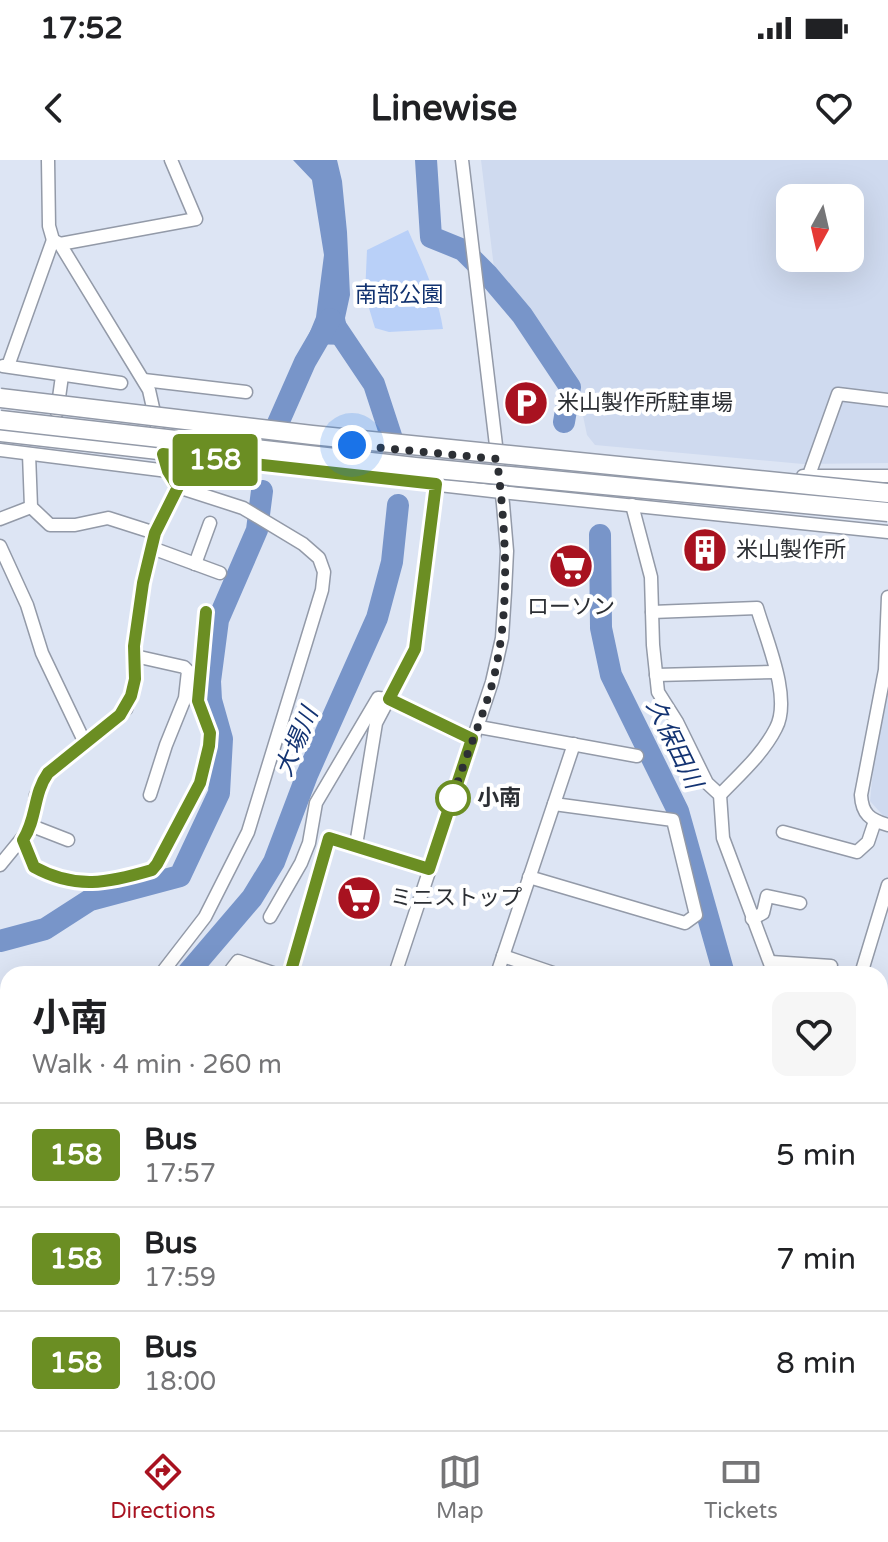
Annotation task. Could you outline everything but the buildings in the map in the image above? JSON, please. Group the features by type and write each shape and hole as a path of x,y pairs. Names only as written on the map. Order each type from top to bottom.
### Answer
{"highway":[{"path":"0,398 312,435 888,490"},
{"path":"0,420 415,467 888,512"}],"street":[{"path":"48,160 49,226 149,390 168,471 178,487 243,508 276,527 319,558 324,572 322,590 248,832 205,917 167,966"},
{"path":"56,242 196,219 171,160"},
{"path":"398,966 472,739 479,727 502,638 507,551 462,160"},
{"path":"56,242 4,366 121,383"},
{"path":"57,413 62,376"},
{"path":"144,380 246,392"},
{"path":"809,475 838,394 888,400"},
{"path":"0,405 235,434 704,483 888,490"},
{"path":"0,435 888,532"},
{"path":"103,464 105,448"},
{"path":"0,450 168,471"},
{"path":"29,454 31,507 50,525 75,525 108,518 155,533"},
{"path":"761,486 809,475 888,476"},
{"path":"356,845 376,723 415,649 436,484"},
{"path":"0,865 32,826 41,784 48,773 126,709 135,679 143,583 155,533 178,487"},
{"path":"632,505 651,577 658,692 677,722 707,783 720,795 723,838 772,966"},
{"path":"0,519 31,507"},
{"path":"195,564 210,523"},
{"path":"0,546 27,605 42,653 85,743"},
{"path":"152,548 220,573"},
{"path":"0,578 13,573"},
{"path":"783,832 857,852 882,823 867,816 861,795 885,670 888,597"},
{"path":"652,612 757,608 776,672 781,707 777,726 763,747 720,795"},
{"path":"23,840 34,867 73,882 91,884 135,875 152,870 157,864 200,783 209,746 210,733 198,701 206,612"},
{"path":"135,656 184,667 188,671 185,698 150,795"},
{"path":"656,675 776,672"},
{"path":"270,917 301,863 309,843 316,803 378,698 389,699 472,739"},
{"path":"479,727 637,756"},
{"path":"500,966 574,744"},
{"path":"529,877 685,923 696,915 673,820 554,804"},
{"path":"32,826 68,840"},
{"path":"292,966 329,838 429,869"},
{"path":"863,966 888,885"},
{"path":"752,919 763,913 767,896 800,903"},
{"path":"503,956 532,966"},
{"path":"234,966 238,961 253,966"}],"shaded area":[{"path":"293,160 337,160 347,232 350,295 345,318 350,345 305,344 316,317 324,255 312,180"},
{"path":"481,160 888,160 888,463 803,464 595,445 587,435 574,372 494,268"},
{"path":"888,619 888,821 870,801"}],"green space":[{"name":"南部公園","path":"408,230 433,291 443,329 389,332 375,328 365,295 367,250"}],"waterway":[{"name":"久保田川","path":"426,160 431,237 463,250 522,315 570,387 564,422"},
{"name":"大場川","path":"275,430 305,362 330,319"},
{"name":"大場川","path":"331,320 374,384 393,442"},
{"name":"大場川","path":"0,941 45,929 90,900 180,876 219,793 222,739 211,700 210,681 218,620 257,530 262,491"},
{"name":"大場川","path":"194,966 252,898 274,862 307,775 377,618 392,562 398,505"},
{"name":"久保田川","path":"600,535 601,628 611,675 678,811 722,966"}],"bus line":[{"name":"158","path":"206,612 198,701 210,733 205,770 157,864 152,870 91,884 58,878 34,867 23,840 32,826 36,795 41,784 48,773 120,715 131,696 143,583 155,533 178,487 168,471 163,454 436,484 415,649 389,699 472,739 429,869 329,838 292,966"}],"place":[{"name":"米山製作所駐車場","path":"526,403"},
{"name":"米山製作所","path":"705,550"},
{"name":"ローソン","path":"571,566"},
{"name":"小南","path":"453,798"},
{"name":"ミニストップ","path":"359,898"}],"route":[{"path":"352,445 497,459 507,551 502,638 479,727 472,739 453,798"}]}
